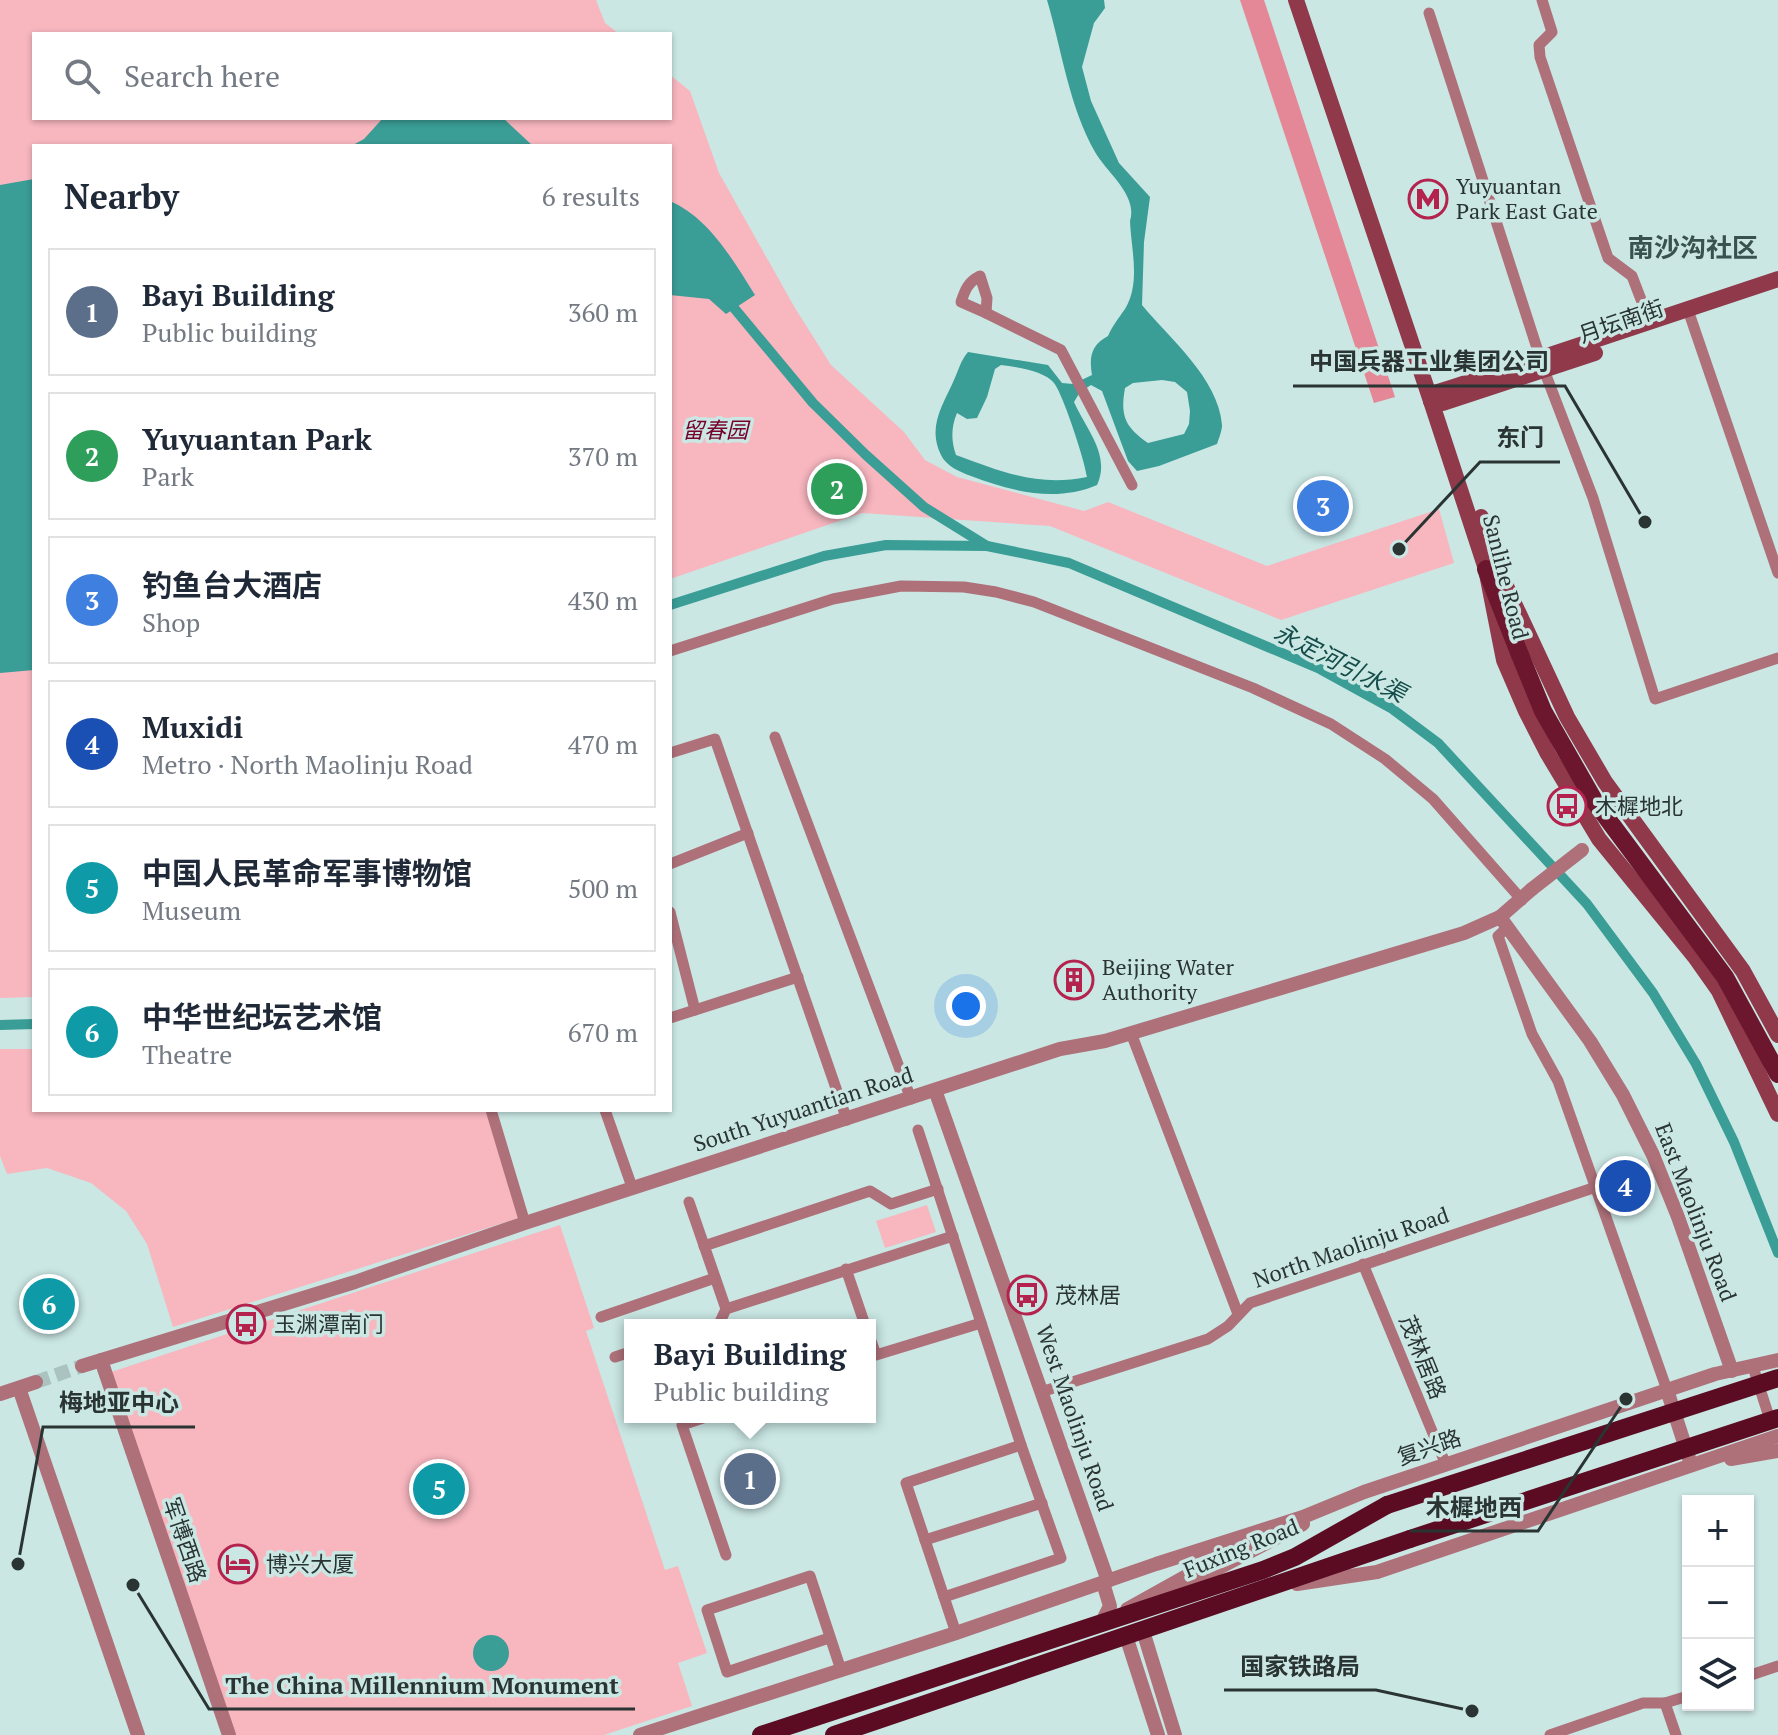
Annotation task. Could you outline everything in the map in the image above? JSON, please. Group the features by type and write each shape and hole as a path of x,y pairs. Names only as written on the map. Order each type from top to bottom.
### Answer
{"highway":[{"name":"Fuxing Road","path":"761,1735 1274,1566 1387,1505 1769,1367"},
{"name":"Fuxing Road","path":"834,1735 1410,1539 1777,1439"}],"main road":[{"name":"Sanlihe Road","path":"1296,0 1437,399"},
{"name":"Sanlihe Road","path":"1307,0 1492,569 1605,782 1773,1013 1778,1035"},
{"path":"1542,365 1650,323 1689,315 1778,279"},
{"name":"月坛南街","path":"1437,399 1689,315 1778,290"},
{"name":"Sanlihe Road","path":"1492,569 1504,660 1526,711 1599,839 1719,991 1778,1114"},
{"path":"1492,569 1520,655 1543,711 1595,802 1725,977 1778,1074"}],"street":[{"path":"1542,0 1552,32 1539,45 1540,57 1608,258 1632,276 1650,323"},
{"path":"1429,13 1542,365 1593,498 1655,699 1778,658"},
{"path":"986,313 1061,350 1132,485"},
{"path":"1689,315 1778,573"},
{"path":"672,650 833,599 901,586 964,587 1034,602 1253,688 1331,724 1385,759 1433,799 1527,894"},
{"path":"775,737 911,1099"},
{"path":"672,752 715,739 847,1120"},
{"path":"672,863 748,833"},
{"name":"South Yuyuantian Road","path":"82,1366 355,1282 632,1187 1060,1049 1105,1041 1504,922 1527,894 1599,839"},
{"path":"672,920 695,1010"},
{"path":"1504,922 1498,936 1532,1034 1558,1081 1691,1466"},
{"name":"East Maolinju Road","path":"1504,922 1590,1041 1623,1095 1653,1155 1678,1217 1732,1371"},
{"path":"1719,991 1743,971"},
{"path":"672,1017 798,977"},
{"path":"1131,1033 1238,1314"},
{"name":"West Maolinju Road","path":"935,1090 1106,1582 1110,1606 1104,1618"},
{"path":"492,1112 525,1223"},
{"path":"606,1112 632,1187"},
{"path":"918,1130 1061,1558 944,1597"},
{"name":"North Maolinju Road","path":"1041,1392 1208,1339 1228,1326 1250,1303 1593,1188"},
{"path":"704,1246 870,1191 891,1204 938,1189"},
{"path":"689,1202 726,1309 721,1319"},
{"path":"726,1309 953,1236"},
{"name":"茂林居路","path":"1363,1264 1446,1465"},
{"path":"846,1269 863,1319"},
{"path":"601,1317 715,1278"},
{"path":"876,1355 981,1323"},
{"path":"615,1357 624,1354"},
{"name":"军博西路","path":"101,1360 229,1735"},
{"path":"1269,1588 1377,1572 1777,1439 1769,1367"},
{"name":"复兴路","path":"1106,1582 1667,1390 1732,1371 1769,1367"},
{"path":"0,1394 36,1382"},
{"path":"19,1388 138,1735"},
{"path":"688,1423 682,1425 726,1555"},
{"path":"956,1633 906,1483 1021,1445"},
{"path":"1128,1615 1364,1492"},
{"path":"925,1540 1042,1503"},
{"path":"1062,1638 1303,1517"},
{"path":"829,1638 727,1672 707,1610 810,1576 841,1670"},
{"path":"640,1735 1106,1582"},
{"path":"1134,1634 1148,1654 1175,1735"},
{"path":"1134,1634 1133,1658 1158,1735"},
{"path":"1133,1658 1148,1654"},
{"path":"1754,1674 1778,1666"},
{"path":"1550,1735 1643,1703 1665,1703 1682,1698"},
{"path":"1665,1703 1676,1735"}],"green space":[{"name":"留春园","path":"0,0 596,0 605,23 616,32 32,32 32,120 672,120 672,77 690,91 719,173 831,365 904,432 925,460 957,477 1084,511 1108,502 1267,566 1439,509 1454,563 1281,620 1050,526 862,513 672,578 672,144 32,144 32,997 0,998"},
{"path":"0,1049 32,1049 32,1112 487,1112 522,1217 173,1327 147,1244 126,1211 91,1183 47,1168 7,1174 0,1156"},
{"path":"927,1205 936,1232 885,1248 876,1221"},
{"path":"560,1225 594,1328 586,1331 665,1570 678,1566 707,1653 678,1663 692,1706 604,1735 231,1735 111,1372"}],"shaded area":[{"path":"1240,0 1264,0 1395,397 1374,403"}],"water":[{"path":"1047,0 1104,0 1105,8 1094,23 1082,67 1091,101 1119,163 1150,197 1144,242 1142,305 1202,375 1219,408 1222,425 1217,444 1137,471 1128,461 1102,391 1091,385 1080,392 1074,402 1099,453 1101,474 1097,485 1049,494 1017,490 958,470 943,459 936,435 941,407 968,352 1048,365 1062,383 1073,384 1092,375 1091,357 1095,348 1108,336 1125,309 1133,288 1130,202 1086,134 1072,97","holes":["1001,365 1037,373 1054,383 1073,428 1087,477 1036,479 956,455 952,434 957,413 967,419 977,418 995,369","1175,382 1187,392 1189,424 1184,434 1148,443 1134,432 1126,420 1123,406 1125,388 1133,383"]},
{"path":"381,120 505,120 531,144 355,144 364,139"},
{"path":"32,179 32,670 0,673 0,185"},
{"path":"672,202 684,208 708,229 729,254 755,295 726,314 709,299 672,295"},
{"path":"491,1635 504,1640 509,1653 504,1666 491,1671 478,1666 473,1653 478,1640"}],"waterway":[{"path":"734,308 813,403 866,455 924,507 987,546"},
{"name":"永定河引水渠","path":"672,604 824,556 886,545 987,546 1069,563 1320,669 1391,708 1438,743 1587,904 1653,993 1696,1064 1734,1142 1778,1253"},
{"name":"永定河引水渠","path":"0,1025 32,1024"}],"tunnel":[{"path":"36,1382 82,1366"}],"place":[{"name":"Yuyuantan Park East Gate","path":"1428,199"},
{"name":"Yuyuantan Park","path":"837,489"},
{"name":"钓鱼台大酒店","path":"1323,506"},
{"name":"中国兵器工业集团公司","path":"1645,522"},
{"name":"东门","path":"1399,549"},
{"name":"木樨地北","path":"1567,806"},
{"name":"Beijing Water Authority","path":"1074,980"},
{"name":"Muxidi","path":"1625,1186"},
{"name":"茂林居","path":"1027,1295"},
{"name":"中华世纪坛艺术馆","path":"49,1304"},
{"name":"玉渊潭南门","path":"246,1324"},
{"name":"木樨地西","path":"1626,1399"},
{"name":"Bayi Building","path":"750,1479"},
{"name":"中国人民革命军事博物馆","path":"439,1489"},
{"name":"梅地亚中心","path":"18,1564"},
{"name":"博兴大厦","path":"238,1564"},
{"name":"The China Millennium Monument","path":"133,1585"},
{"name":"国家铁路局","path":"1472,1711"}],"district":[{"name":"南沙沟社区","path":"1693,248"}]}
